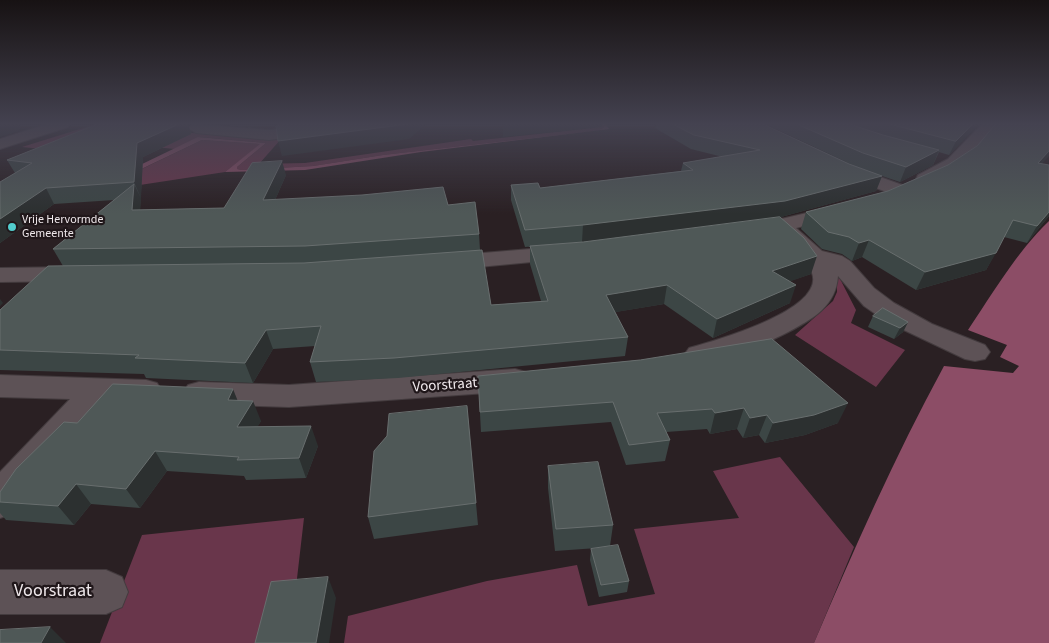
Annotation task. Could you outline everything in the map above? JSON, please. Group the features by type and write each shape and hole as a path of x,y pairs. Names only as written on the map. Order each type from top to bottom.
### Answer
{"street":[{"path":"724,232 781,225 865,204 901,191 954,163 962,154"},
{"path":"927,156 954,163"},
{"path":"830,162 901,191"},
{"path":"676,359 722,349 751,339 774,329 807,308 818,298 826,284 824,272 814,257 781,225"},
{"path":"429,264 592,250"},
{"path":"814,257 832,259 842,265 858,287 873,301 896,315 976,352"},
{"path":"0,274 50,276 96,273"},
{"path":"29,296 50,276"},
{"name":"Voorstraat","path":"0,386 288,396 466,385 544,377"},
{"path":"0,501 18,477 99,389"},
{"name":"Voorstraat","path":"0,592 106,592"}],"shaded area":[{"path":"163,154 173,154 87,195 78,195"},
{"path":"173,154 248,154 225,172 94,192"},
{"path":"247,154 253,154 237,169 313,166 383,155 408,154 305,170 225,172"},
{"path":"253,154 268,154 259,164 305,163 367,154 392,154 313,166 242,170 237,169"},
{"path":"1049,221 1049,643 814,643 876,503 944,366 1013,373 1019,366 1000,357 1007,345 968,330 1015,260"},
{"path":"837,273 856,310 851,323 905,350 876,387 795,335 833,301 837,292"},
{"path":"780,457 854,547 814,643 344,643 348,616 487,581 577,565 588,606 655,594 634,529 739,518 713,471"},
{"path":"304,518 296,587 264,643 100,643 142,535"}],"building":[{"path":"22,154 136,154 134,182 46,188 0,219 0,182 32,163 7,160"},
{"path":"736,154 828,154 882,176 785,201 525,230 511,185 538,183 540,188 693,170 683,163"},
{"path":"866,154 931,154 906,167"},
{"path":"965,154 1046,154 1038,163 1049,165 1049,212 1037,226 1013,220 996,253 925,272 869,240 859,243 849,237 828,232 806,212 888,191 948,165"},
{"path":"282,161 263,200 362,195 443,187 448,205 475,202 479,234 305,246 53,249 134,184 132,210 224,208 252,163"},
{"path":"780,217 804,238 817,256 772,271 796,285 717,319 667,285 606,295 628,337 394,358 310,362 321,326 266,330 245,363 135,358 139,355 0,350 0,310 48,266 304,263 482,250 491,305 548,301 530,246 583,242"},
{"path":"883,308 908,322 900,328 873,316"},
{"path":"772,339 848,403 814,415 773,423 767,415 750,418 744,408 715,413 712,409 657,413 670,440 629,445 613,402 480,412 478,376 640,360"},
{"path":"113,384 233,389 228,400 253,401 237,427 311,426 299,458 237,460 239,457 155,451 126,489 76,484 58,506 0,502 0,492 16,469 64,422 77,423"},
{"path":"467,406 476,503 368,517 374,451 387,436 389,414"},
{"path":"598,462 613,525 556,529 548,466"},
{"path":"618,545 629,581 601,585 591,549"},
{"path":"328,577 316,643 255,643 271,582"},
{"path":"50,627 41,643 0,643 0,630"}],"place":[{"name":"Vrije Hervormde Gemeente","path":"12,227"}]}
